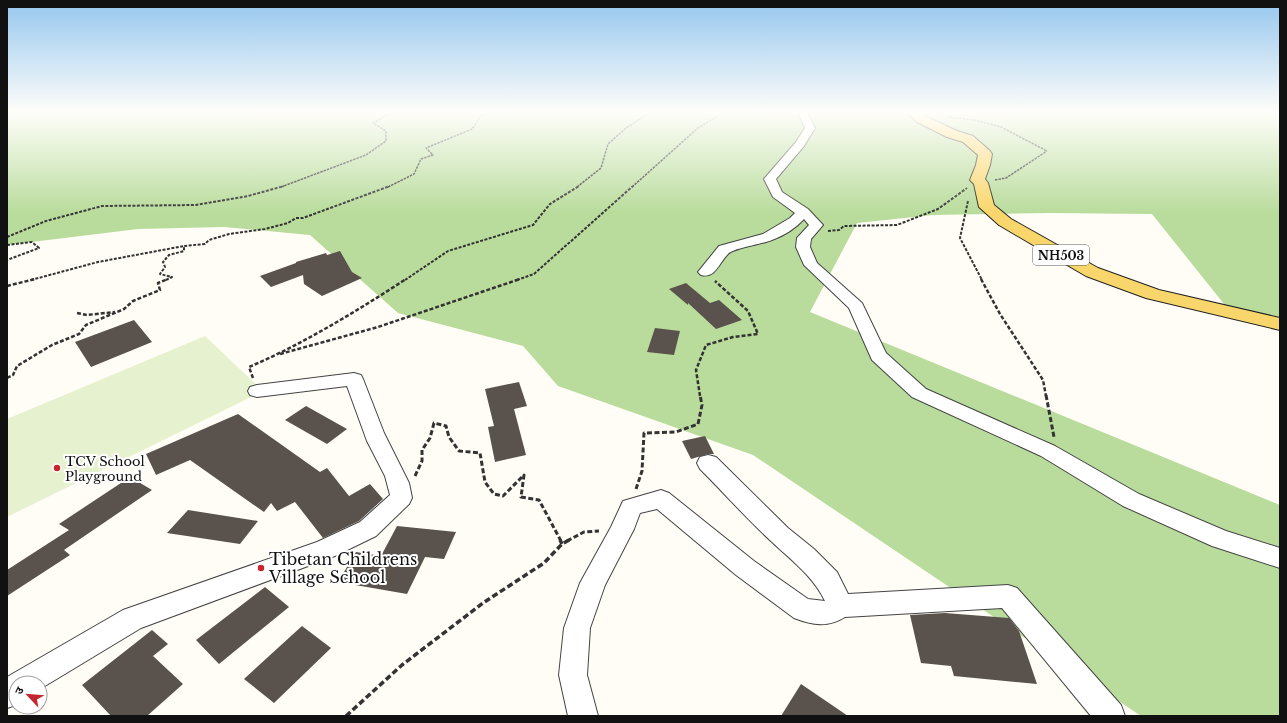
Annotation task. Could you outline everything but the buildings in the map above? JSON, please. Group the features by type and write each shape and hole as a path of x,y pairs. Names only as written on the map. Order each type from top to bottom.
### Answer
{"main road":[{"path":"976,146 985,154 979,182"},
{"name":"NH503","path":"979,182 987,207 1005,222 1092,272 1153,294 1280,324"}],"street":[{"path":"799,146 770,179 777,194 809,219"},
{"path":"706,272 724,248 768,237 795,221 809,219"},
{"path":"809,219 803,247 811,265 856,306 878,356 919,393 1048,451 1131,500 1220,539 1280,558"},
{"path":"38,675 132,619 326,549 368,529 401,498 401,490 390,465 377,442 354,380 257,391"},
{"path":"708,463 780,535 805,556 828,580 841,606"},
{"path":"583,716 573,675 577,628 593,583 626,518 661,498 744,568 803,610 829,613 841,606 1008,596 1110,716"}],"path":[{"path":"7,237 46,221 102,206 196,205 248,196 294,183 366,155 379,146"},
{"path":"7,286 98,262 184,246 205,244 209,240 229,234 265,229 288,223 296,218 303,218 385,188 414,174 421,159 433,155 426,148 431,146"},
{"path":"280,354 383,294 448,251 533,225 550,204 572,191 601,168 607,146"},
{"path":"257,391 249,367 280,354 378,327 534,274 678,146"},
{"path":"809,219 824,231 840,230 844,226 896,225 938,209 979,182 1006,178 1048,151 1035,146"},
{"path":"979,182 969,197 960,238 1000,314 1043,380 1056,449 1048,451"},
{"path":"7,245 32,242 39,248 7,260"},
{"path":"7,378 14,375 17,366 52,345 79,334 86,324 124,309 133,301 160,290 158,283 172,277 160,274 165,266 163,262 169,255 184,251 184,246"},
{"path":"346,716 402,665 484,603 544,563 562,544 584,532 626,518 642,471 644,433 676,432 698,424 702,405 696,370 706,345 733,336 758,334 748,311 724,291 706,272"},
{"path":"77,313 86,315 117,312"},
{"path":"401,490 411,483 422,461 422,450 430,438 434,423 446,426 449,437 459,451 480,453 485,482 494,494 503,496 524,475 521,497 539,500 562,544"}],"green space":[{"path":"7,146 1280,146 1280,320 1228,309 1152,214 1051,213 933,215 857,223 810,312 1280,505 1280,716 1141,716 753,455 558,386 523,346 398,313 310,235 224,227 138,229 7,245"},
{"name":"TCV School Playground","path":"205,336 263,391 7,517 7,419"}],"place":[{"name":"TCV School Playground","path":"57,468"},
{"name":"Tibetan Childrens Village School","path":"261,568"}]}
